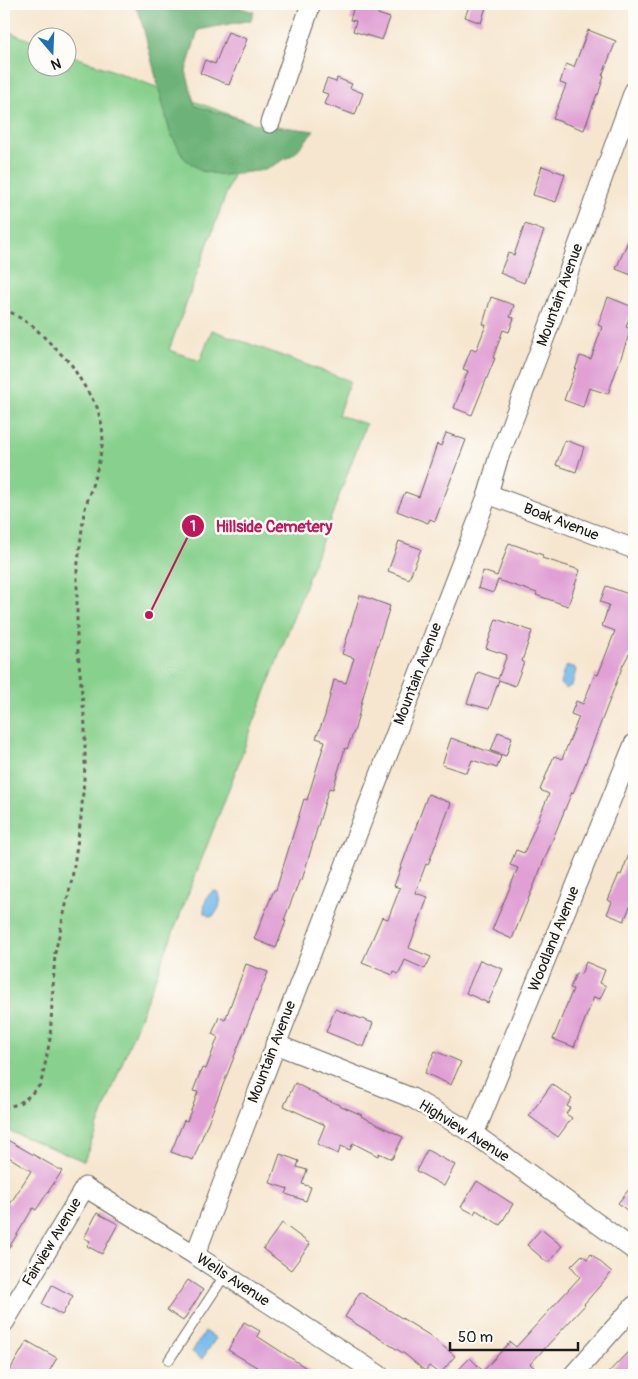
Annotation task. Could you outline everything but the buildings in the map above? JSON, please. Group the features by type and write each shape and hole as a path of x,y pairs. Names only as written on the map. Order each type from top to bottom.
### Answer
{"street":[{"path":"270,123 311,4"},
{"name":"Mountain Avenue","path":"194,1255 488,494 498,459 546,334 634,91"},
{"name":"Boak Avenue","path":"488,494 634,549"},
{"name":"Woodland Avenue","path":"474,1134 634,744"},
{"name":"Highview Avenue","path":"275,1044 412,1098 474,1134 634,1250"},
{"name":"Wells Avenue","path":"85,1187 379,1375"},
{"name":"Fairview Avenue","path":"4,1323 85,1187"},
{"path":"572,1375 634,1306"}],"lane":[{"path":"169,1360 225,1276"}],"path":[{"path":"4,308 33,326 71,364 97,407 102,425 103,442 84,512 77,571 77,642 85,725 85,766 74,870 55,954 50,1039 40,1085 18,1104 4,1108"}],"green space":[{"path":"133,4 228,4 254,12 251,20 198,30 186,71 195,106 252,123 314,131 294,154 265,170 224,175 201,171 184,158 170,132 140,15"},
{"path":"4,30 28,39 28,78 78,78 78,58 252,123 169,350 200,361 212,330 350,381 338,415 366,424 222,807 84,1161 4,1129"}],"water":[{"path":"567,666 574,667 576,670 572,685 566,689 560,684"},
{"path":"214,891 218,892 220,902 216,913 211,917 204,913 204,907 207,897"},
{"path":"205,1331 216,1338 202,1359 192,1352"}],"place":[{"name":"Hillside Cemetery","path":"149,615"}]}
